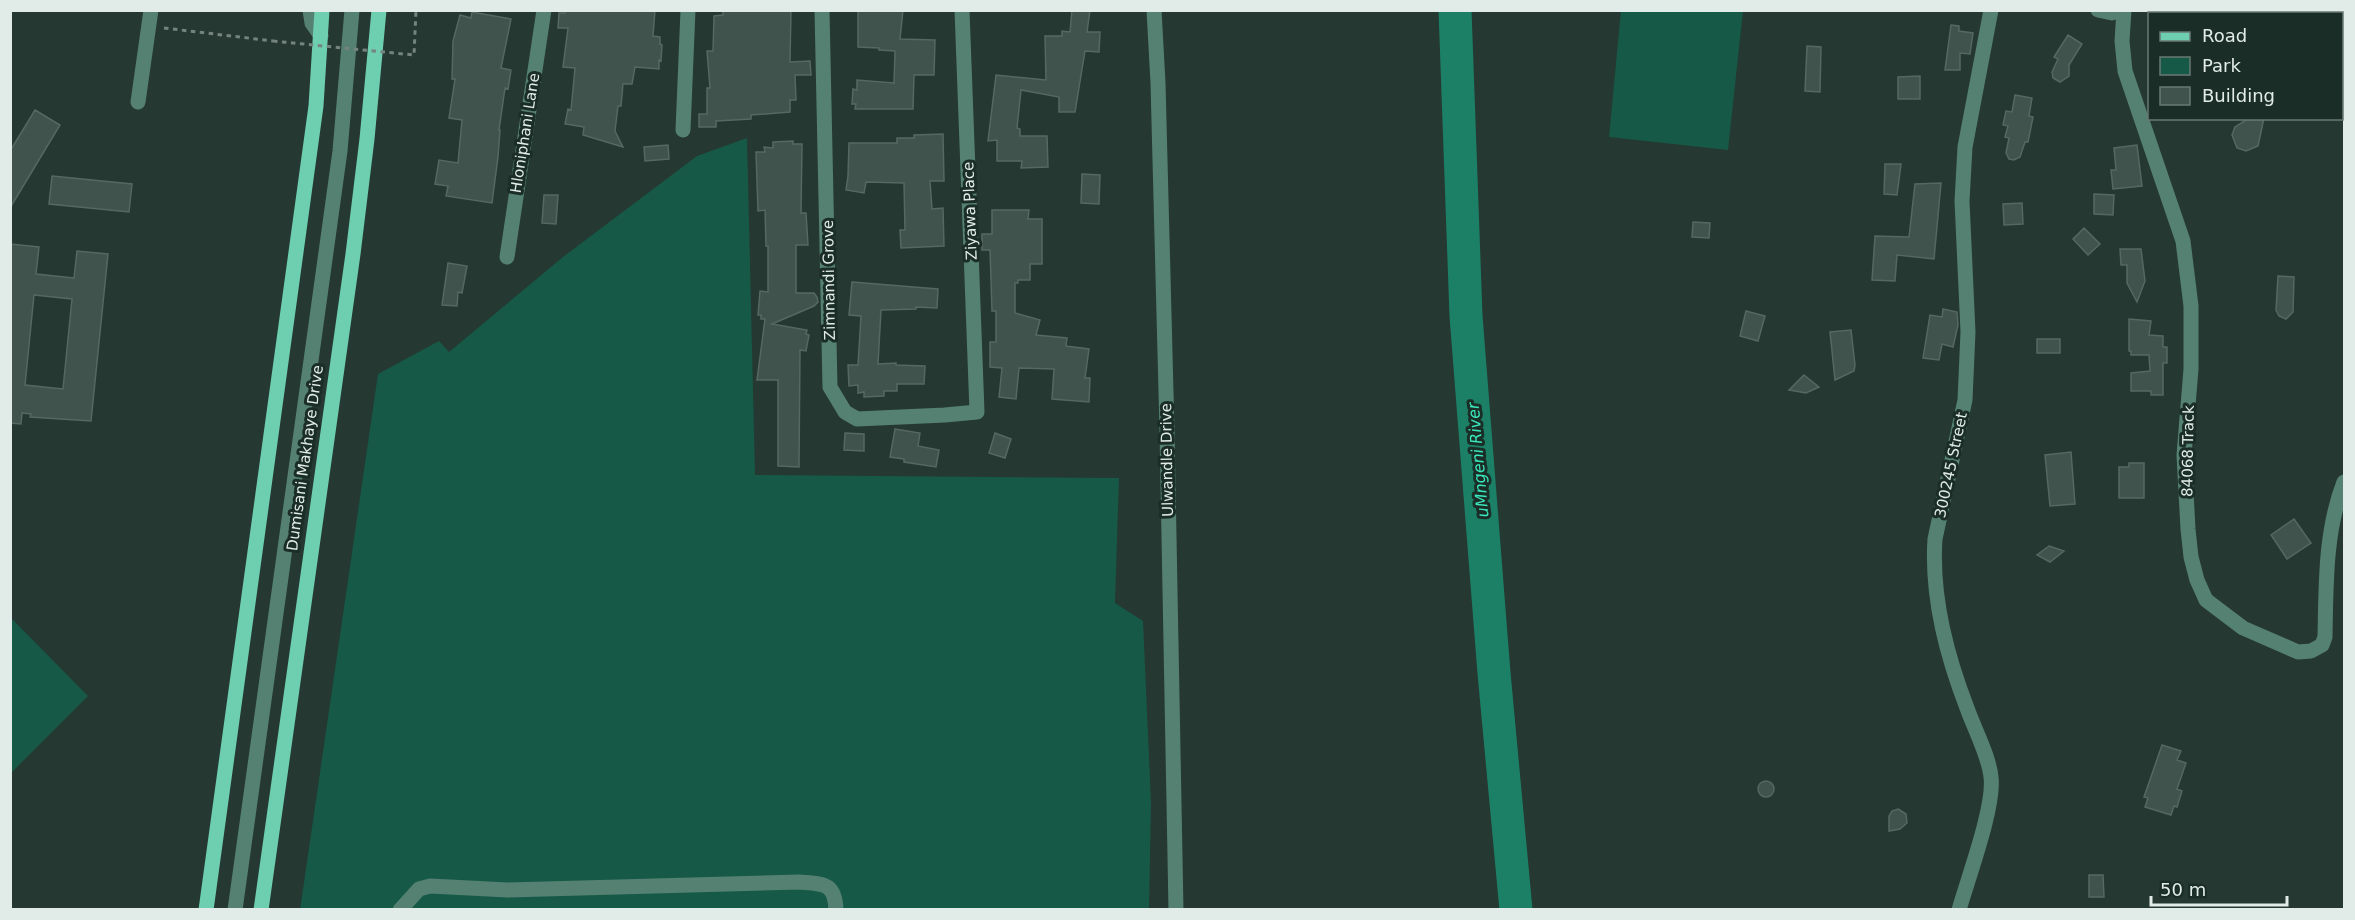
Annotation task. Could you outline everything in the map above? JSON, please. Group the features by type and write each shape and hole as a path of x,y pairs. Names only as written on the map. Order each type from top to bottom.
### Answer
{"main road":[{"path":"206,909 316,106 322,10"},
{"name":"Dumisani Makhaye Drive","path":"261,909 352,254 380,12"}],"street":[{"path":"310,10 312,23 321,36"},
{"path":"235,909 340,151 352,10"},
{"name":"Hloniphani Lane","path":"507,256 544,10"},
{"path":"683,130 688,10"},
{"name":"Zimnandi Grove","path":"822,10 830,387 845,412 857,419 945,416 977,412"},
{"name":"Ziyawa Place","path":"962,10 977,412"},
{"name":"Ulwandle Drive","path":"1154,10 1167,430 1176,909"},
{"name":"300245 Street","path":"1959,909 1990,797 1991,776 1954,673 1937,602 1934,562 1935,539 1965,400 1968,332 1962,201 1965,147 1991,10"},
{"path":"2098,10 2112,13 2118,10"},
{"name":"84068 Track","path":"2124,10 2122,41 2125,71 2183,241 2192,306 2191,369 2184,455 2188,529 2191,557 2197,580 2206,600 2243,628 2285,648 2305,652 2322,645 2325,637 2327,564 2335,506 2344,482"},
{"path":"138,102 151,18"},
{"path":"400,909 419,889 430,886 508,890 799,882 821,883 831,888 835,894 836,909"}],"path":[{"path":"151,18 273,41 414,54 416,10"}],"green space":[{"path":"1621,10 1743,11 1728,150 1609,137"},
{"path":"747,138 755,475 1119,478 1115,603 1143,621 1151,803 1149,909 300,910 378,374 439,341 449,352 563,257 697,156"},
{"path":"11,618 88,696 11,773"}],"building":[{"path":"565,10 655,10 653,36 660,37 661,61 659,60 659,69 635,67 632,84 623,84 615,131 623,147 583,135 584,127 565,124 568,109 571,110 575,68 563,67 568,28 558,28 559,13 565,13"},
{"path":"723,10 791,10 790,62 810,61 811,75 795,75 796,100 790,100 790,112 751,115 751,119 716,121 716,127 699,127 699,114 707,114 707,88 710,88 707,51 713,51 714,16 723,15"},
{"path":"858,10 903,10 900,39 935,40 934,75 914,75 913,109 855,109 856,104 852,104 853,89 857,90 857,80 894,83 895,51 858,47"},
{"path":"1072,10 1090,10 1087,32 1100,32 1099,52 1085,51 1075,112 1059,112 1059,97 1021,90 1017,128 1020,129 1020,136 1047,136 1048,167 1021,168 1022,161 997,161 997,140 988,141 996,75 1046,80 1045,36 1062,36 1062,31 1070,32"},
{"path":"472,12 511,19 501,68 511,70 508,89 505,88 499,130 492,203 446,196 448,186 435,184 439,160 458,163 462,120 449,118 455,79 452,79 453,41 460,15 471,18"},
{"path":"1951,25 1959,26 1959,31 1973,33 1970,54 1960,53 1960,70 1945,70"},
{"path":"2068,35 2082,44 2069,65 2069,76 2060,82 2053,78 2052,72 2058,59 2054,57"},
{"path":"1807,46 1821,47 1820,92 1805,91"},
{"path":"1920,76 1920,99 1898,99 1898,77"},
{"path":"2015,95 2032,98 2029,116 2033,117 2028,142 2025,142 2020,157 2014,160 2009,159 2006,153 2009,138 2005,137 2008,126 2003,125 2006,111 2012,112"},
{"path":"35,110 60,125 10,208 10,151"},
{"path":"2246,120 2264,120 2258,146 2246,151 2237,148 2232,135 2235,127"},
{"path":"943,134 944,181 930,181 932,209 943,208 944,246 901,248 900,230 905,230 904,183 866,182 864,193 846,190 849,143 897,143 897,138"},
{"path":"793,141 793,144 802,144 801,213 806,213 808,245 796,245 796,293 814,293 818,302 814,306 772,324 807,330 806,334 809,335 806,351 800,350 799,467 778,466 778,380 757,380 765,319 761,319 761,315 758,315 760,291 768,292 768,246 766,246 765,210 758,211 756,152 765,152 764,147 773,148 773,142"},
{"path":"668,145 669,159 645,161 644,147"},
{"path":"2137,145 2142,186 2113,189 2111,170 2116,170 2114,148"},
{"path":"1885,164 1901,164 1897,195 1884,194"},
{"path":"1082,174 1100,175 1099,204 1081,203"},
{"path":"52,176 132,184 129,212 49,204"},
{"path":"1941,183 1934,259 1897,255 1895,281 1872,280 1875,236 1909,237 1915,184"},
{"path":"2094,194 2114,195 2113,215 2094,214"},
{"path":"544,195 558,195 556,224 542,223"},
{"path":"2022,203 2023,224 2004,225 2003,204"},
{"path":"992,210 1029,210 1028,219 1042,219 1042,264 1030,264 1030,280 1018,280 1018,283 1015,283 1015,313 1040,320 1036,335 1067,338 1066,346 1089,349 1085,378 1090,378 1089,402 1052,399 1054,369 1019,368 1016,399 999,397 1002,368 990,367 990,342 996,342 996,311 992,311 990,250 982,250 982,234 992,234"},
{"path":"1693,222 1710,223 1709,238 1692,237"},
{"path":"2084,228 2100,244 2088,255 2073,239"},
{"path":"10,244 39,247 36,274 74,278 77,251 108,254 91,421 30,417 31,414 22,413 21,424 10,423","holes":["34,295 72,299 63,389 25,385"]},
{"path":"2120,249 2141,249 2145,281 2137,302 2127,283 2127,265 2121,265"},
{"path":"448,263 467,266 462,293 458,292 457,306 442,305"},
{"path":"2278,276 2294,277 2293,312 2286,319 2279,316 2276,310"},
{"path":"852,282 938,289 937,308 881,310 878,364 925,366 924,384 897,384 897,391 884,391 884,396 864,397 864,392 858,393 858,385 849,386 848,365 858,365 861,316 849,315"},
{"path":"1943,309 1957,312 1958,325 1953,347 1942,344 1939,360 1923,358 1930,315 1942,317"},
{"path":"1746,311 1765,316 1758,341 1740,336"},
{"path":"2129,319 2151,321 2149,335 2163,336 2163,347 2167,347 2167,363 2163,363 2163,395 2151,395 2151,391 2131,391 2131,373 2150,371 2149,355 2131,355 2129,351"},
{"path":"1851,330 1854,371 1835,380 1830,332"},
{"path":"2037,339 2060,339 2060,353 2037,353"},
{"path":"1804,375 1819,387 1806,393 1789,390"},
{"path":"895,429 920,433 918,446 939,450 936,467 904,462 904,459 890,457"},
{"path":"845,433 864,434 864,451 844,450"},
{"path":"995,433 1011,439 1005,458 989,453"},
{"path":"2071,452 2075,504 2050,506 2045,455"},
{"path":"2129,463 2144,463 2144,498 2119,498 2119,467 2129,467"},
{"path":"2294,519 2311,543 2287,559 2271,535"},
{"path":"2049,546 2064,551 2050,562 2037,555"},
{"path":"2162,745 2181,751 2177,760 2186,763 2177,789 2182,791 2177,807 2174,806 2171,815 2145,807 2148,798 2144,797"},
{"path":"1763,781 1769,781 1774,789 1772,795 1763,797 1758,792 1758,786"},
{"path":"1898,809 1906,814 1907,823 1900,829 1889,831 1889,816 1892,811"},
{"path":"2089,875 2103,875 2104,897 2089,897"}],"waterway":[{"name":"uMngeni River","path":"1455,10 1466,316 1494,673 1516,910"}]}
